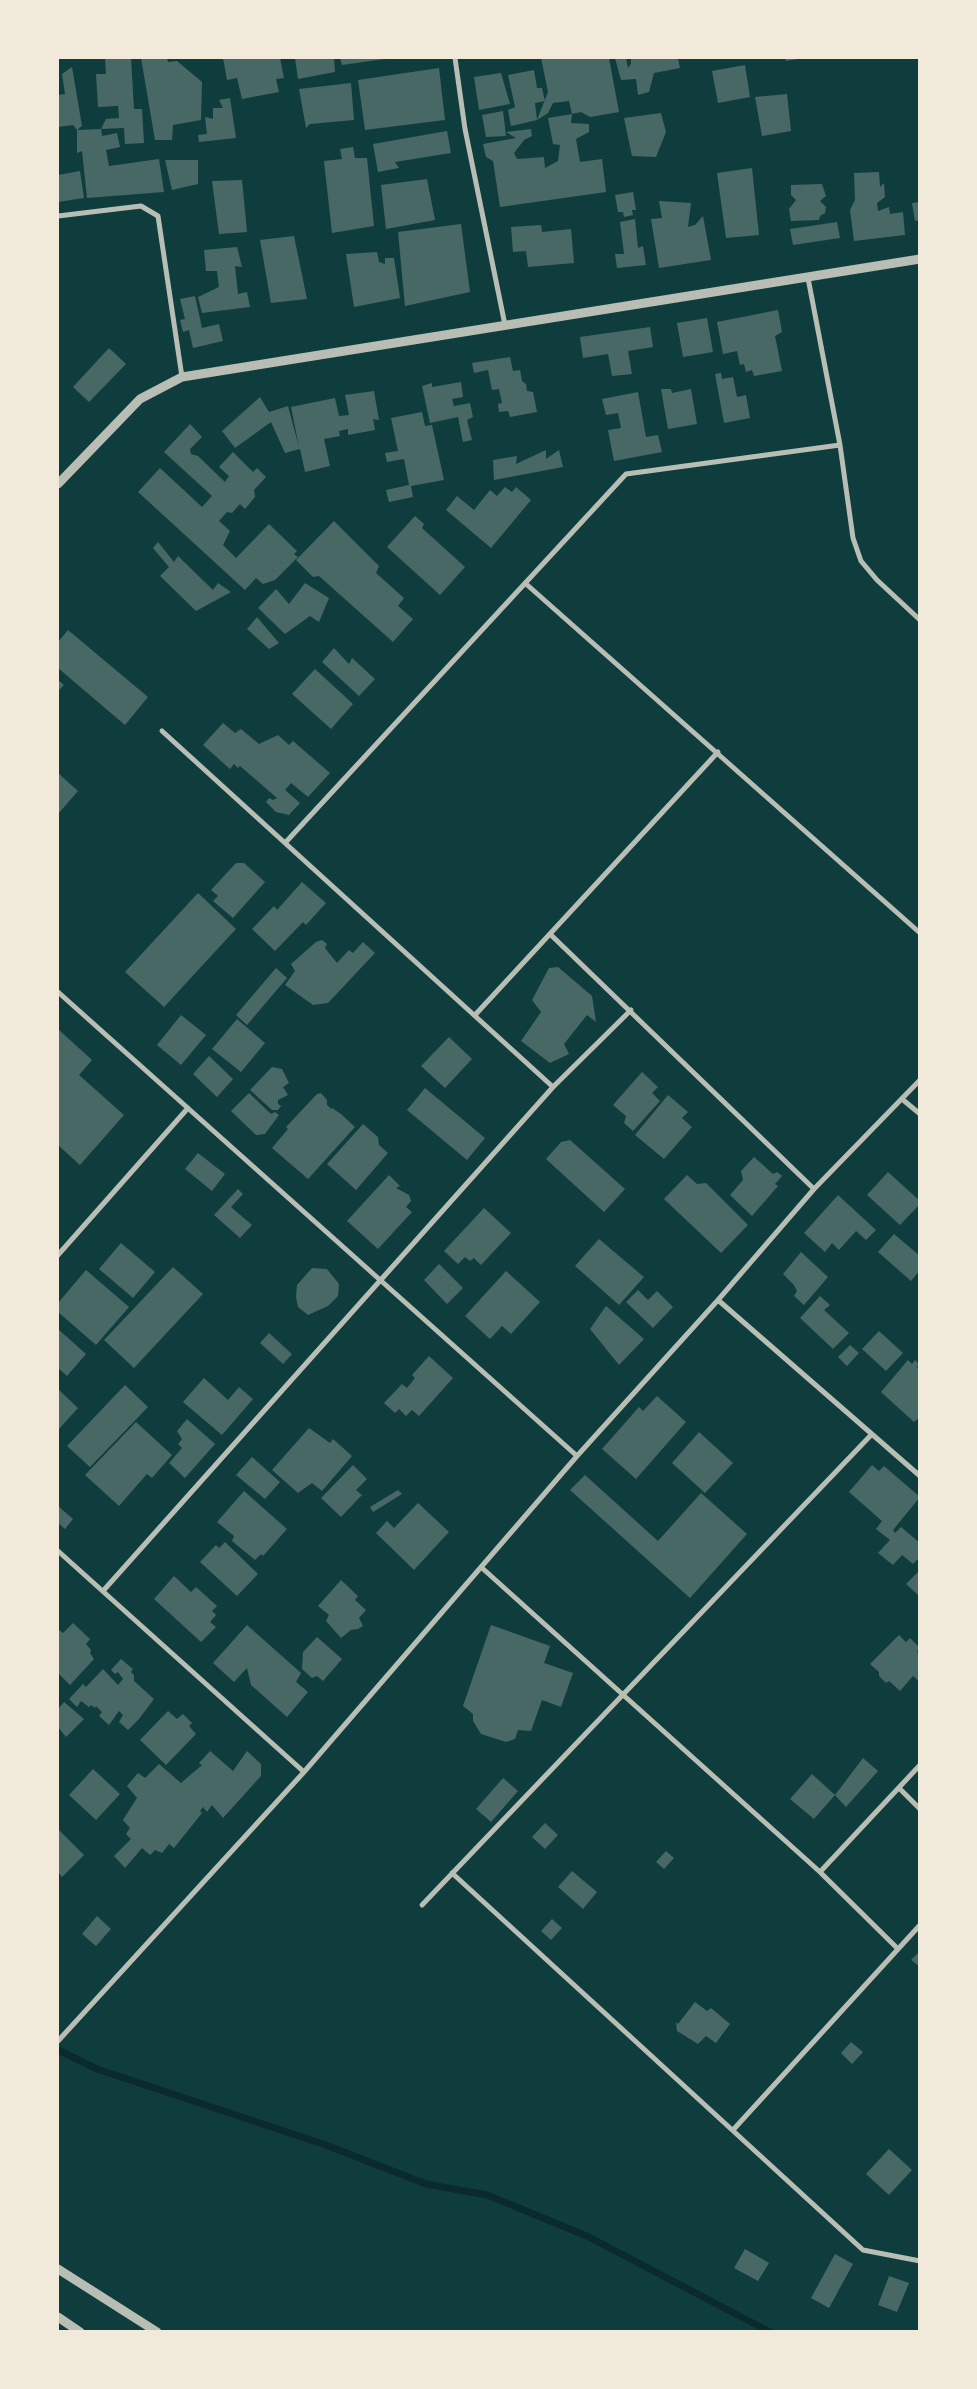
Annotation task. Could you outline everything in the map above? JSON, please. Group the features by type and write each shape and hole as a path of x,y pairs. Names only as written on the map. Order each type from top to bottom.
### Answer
{"street":[{"path":"455,58 465,129 505,325"},
{"path":"58,216 141,206 158,216 182,377"},
{"path":"58,484 140,399 182,377 920,260"},
{"path":"808,278 840,445 853,538 861,561 877,580 920,620"},
{"path":"285,843 626,474 840,445"},
{"path":"525,583 718,752 920,933"},
{"path":"162,731 553,1087"},
{"path":"475,1015 718,752"},
{"path":"550,934 631,1010 814,1189"},
{"path":"58,992 577,1456"},
{"path":"103,1591 553,1087 631,1010"},
{"path":"58,2041 304,1772 577,1456 718,1300 814,1189 920,1080"},
{"path":"902,1098 920,1114"},
{"path":"58,1254 188,1108"},
{"path":"718,1300 920,1476"},
{"path":"422,1905 872,1434"},
{"path":"58,1551 304,1772"},
{"path":"481,1567 820,1872 897,1948"},
{"path":"820,1872 920,1764"},
{"path":"899,1788 920,1809"},
{"path":"452,1873 862,2250 920,2261"},
{"path":"733,2130 920,1925"},
{"path":"58,2269 157,2332"},
{"path":"59,2320 80,2332"}],"building":[{"path":"105,58 131,58 134,109 142,109 144,143 125,144 124,128 101,129 106,119 119,118 118,106 98,107 96,74 106,74"},
{"path":"141,58 167,58 168,62 177,61 202,82 201,120 173,125 172,140 155,140"},
{"path":"223,58 280,58 284,78 276,79 279,92 242,99 237,78 227,80"},
{"path":"295,58 334,58 335,72 298,79"},
{"path":"340,58 385,58 385,59 342,65"},
{"path":"541,58 609,58 619,112 590,117 581,112 572,114 569,101 553,103 548,113 537,120 548,92"},
{"path":"615,58 626,58 628,68 631,64 631,58 678,58 680,68 654,73 649,92 638,95 636,79 621,80"},
{"path":"785,58 798,58 798,59 786,61"},
{"path":"745,65 750,97 718,103 712,71"},
{"path":"72,67 82,126 77,130 73,125 58,127 58,95 65,94 62,74"},
{"path":"439,68 445,120 365,130 358,80"},
{"path":"534,70 537,88 542,88 545,101 535,103 537,120 511,126 508,110 515,107 508,75"},
{"path":"501,73 510,104 479,110 474,77"},
{"path":"351,83 354,120 310,124 306,128 299,89"},
{"path":"787,94 791,131 762,136 755,97"},
{"path":"230,98 236,138 199,142 198,135 207,134 205,117 213,119 213,108 223,108 219,100"},
{"path":"503,111 506,136 486,137 482,115"},
{"path":"661,113 666,132 656,157 632,156 624,118"},
{"path":"572,114 571,123 589,124 589,132 576,139 580,162 602,159 606,192 500,207 493,161 486,157 483,144 516,138 506,132 531,129 532,136 524,140 514,153 517,159 544,157 545,168 558,161 560,145 553,144 548,118"},
{"path":"101,129 102,136 117,133 120,147 106,150 109,166 159,159 164,192 87,198 82,151 77,153 77,130"},
{"path":"447,131 451,153 395,162 399,168 378,172 373,144"},
{"path":"353,147 355,158 367,158 374,226 332,233 324,161 342,159 340,149"},
{"path":"165,160 198,160 198,184 172,190"},
{"path":"752,168 759,235 726,238 717,173"},
{"path":"80,171 84,198 58,202 58,175"},
{"path":"879,172 880,187 884,183 885,197 877,203 878,211 889,207 890,214 903,212 905,235 854,241 850,210 855,200 854,173"},
{"path":"427,179 435,220 386,229 381,185"},
{"path":"242,180 247,232 219,234 212,181"},
{"path":"822,184 826,196 820,201 826,207 825,213 820,216 819,220 791,221 789,209 796,200 791,195 791,185"},
{"path":"633,192 636,210 632,210 633,215 624,217 623,212 618,212 615,195"},
{"path":"659,201 691,203 688,227 695,225 703,216 711,260 659,268 651,219 662,218"},
{"path":"920,202 920,220 915,221 912,203"},
{"path":"635,219 638,248 643,246 646,265 617,268 615,254 624,254 620,222"},
{"path":"837,222 840,238 793,245 790,229"},
{"path":"461,224 470,292 405,306 398,232"},
{"path":"541,225 542,232 571,229 574,263 528,267 526,251 513,252 511,227"},
{"path":"294,236 307,299 271,303 260,240"},
{"path":"237,247 242,267 235,266 238,294 247,292 250,307 202,313 198,297 219,287 217,271 206,271 204,250"},
{"path":"377,252 379,262 385,264 385,258 394,258 400,298 354,307 346,254"},
{"path":"195,296 202,328 219,324 223,341 193,348 189,330 183,332 180,320 185,319 180,299"},
{"path":"778,310 782,332 775,336 782,371 754,376 752,370 746,372 744,364 740,365 737,351 723,354 717,322"},
{"path":"707,318 713,352 683,357 677,323"},
{"path":"650,327 653,347 628,351 632,374 612,376 608,354 583,358 580,337"},
{"path":"109,348 126,364 89,402 73,387"},
{"path":"510,357 513,371 520,370 522,381 526,384 527,391 533,392 537,412 510,417 508,411 499,412 498,404 502,403 499,389 492,390 488,370 474,373 472,363"},
{"path":"721,373 722,379 733,377 737,397 746,395 750,418 724,423 715,374"},
{"path":"461,382 463,397 452,399 454,406 470,403 473,417 467,420 472,440 463,442 458,417 430,423 422,386 432,383 432,387"},
{"path":"661,389 671,389 672,393 691,389 697,424 668,429"},
{"path":"374,391 379,420 373,419 375,430 348,435 348,429 339,431 340,436 324,439 330,466 305,472 300,449 285,453 271,422 235,448 222,431 260,397 269,412 288,406 299,447 291,407 335,398 339,416 349,415 345,395"},
{"path":"638,392 646,437 658,435 662,452 614,461 608,430 621,428 618,413 606,415 602,399"},
{"path":"422,412 425,426 432,425 444,480 411,486 413,497 389,502 386,490 409,485 404,459 387,462 385,453 398,451 391,418"},
{"path":"190,424 202,437 190,449 191,454 198,456 225,482 229,476 219,467 233,452 253,472 257,468 266,477 254,490 255,497 245,509 240,504 232,513 227,512 219,521 230,531 223,545 236,558 269,524 297,551 294,554 298,557 275,580 263,584 256,578 245,590 138,492 160,468 202,507 212,496 164,452"},
{"path":"546,450 546,459 559,450 563,467 494,480 493,460 517,456 516,464"},
{"path":"505,487 512,492 516,487 531,500 491,548 446,510 457,496 474,510 490,490 497,496"},
{"path":"415,516 424,524 422,528 465,567 440,595 387,547"},
{"path":"334,521 379,566 376,573 404,598 398,606 413,619 393,642 319,576 313,577 296,560"},
{"path":"158,542 174,562 178,556 213,590 218,583 231,592 196,611 160,576 169,567 153,548"},
{"path":"305,583 329,598 319,622 310,616 285,634 258,608 276,589 289,604"},
{"path":"257,617 279,643 269,649 247,629"},
{"path":"68,630 148,697 125,725 58,668 58,642"},
{"path":"334,648 349,664 352,658 375,679 359,696 322,662"},
{"path":"315,669 353,704 331,729 292,694"},
{"path":"58,680 64,685 58,691"},
{"path":"223,723 235,733 241,729 259,744 278,735 289,745 293,741 330,773 308,797 291,783 285,790 300,803 289,815 276,812 266,802 269,798 273,800 277,798 240,766 238,768 234,764 230,769 203,745"},
{"path":"58,773 78,791 58,814"},
{"path":"236,863 244,863 265,882 233,918 213,901 218,896 211,890"},
{"path":"302,882 326,903 306,925 303,922 275,951 252,929 274,906 277,910"},
{"path":"198,893 236,929 164,1007 125,972"},
{"path":"322,940 327,944 325,948 337,963 349,950 353,953 363,942 375,953 328,1003 313,1005 285,985 295,971 291,964 316,942"},
{"path":"558,967 592,996 596,1022 587,1015 564,1044 569,1054 550,1063 521,1041 541,1012 532,1000 549,968"},
{"path":"276,968 287,978 247,1025 236,1015"},
{"path":"181,1015 206,1035 181,1065 157,1045"},
{"path":"237,1019 265,1043 241,1072 212,1049"},
{"path":"58,1029 92,1060 79,1075 124,1115 80,1165 58,1145"},
{"path":"449,1037 472,1059 445,1088 421,1066"},
{"path":"209,1056 233,1079 217,1097 193,1074"},
{"path":"272,1067 282,1069 289,1083 283,1087 288,1095 278,1100 278,1104 281,1106 278,1110 272,1110 250,1090"},
{"path":"642,1072 658,1087 652,1093 660,1101 633,1131 624,1123 626,1116 613,1105"},
{"path":"425,1088 485,1138 467,1160 407,1110"},
{"path":"249,1093 271,1114 275,1112 279,1115 265,1134 256,1135 231,1111"},
{"path":"321,1093 331,1109 341,1114 355,1127 308,1179 272,1148 288,1129 286,1127 317,1094"},
{"path":"668,1095 688,1112 682,1118 692,1127 664,1159 635,1135"},
{"path":"363,1124 378,1137 379,1145 388,1153 356,1190 327,1164"},
{"path":"570,1140 625,1189 604,1212 546,1159 561,1142"},
{"path":"198,1153 225,1174 212,1191 185,1169"},
{"path":"754,1157 773,1174 777,1172 782,1176 775,1184 778,1186 752,1216 730,1195 743,1180 741,1171"},
{"path":"888,1172 920,1201 920,1204 900,1225 867,1195"},
{"path":"389,1175 400,1186 396,1188 409,1195 411,1201 406,1207 412,1212 378,1249 347,1221"},
{"path":"687,1175 697,1184 706,1183 748,1225 721,1253 664,1199"},
{"path":"238,1189 243,1194 231,1207 252,1225 240,1238 214,1215"},
{"path":"838,1195 876,1230 866,1240 856,1231 839,1250 832,1243 825,1252 804,1233"},
{"path":"484,1208 511,1233 481,1265 474,1258 470,1261 465,1257 458,1264 444,1251"},
{"path":"894,1234 920,1256 920,1270 911,1281 878,1252"},
{"path":"599,1239 644,1277 619,1305 575,1266"},
{"path":"121,1243 155,1272 133,1298 99,1269"},
{"path":"801,1252 828,1277 804,1305 794,1296 797,1291 794,1285 783,1274"},
{"path":"439,1264 463,1288 447,1304 424,1280"},
{"path":"173,1267 203,1294 134,1368 104,1340"},
{"path":"312,1268 327,1269 339,1284 338,1296 328,1306 308,1315 298,1307 296,1297 297,1285"},
{"path":"86,1270 129,1307 96,1345 58,1312 58,1303"},
{"path":"506,1271 540,1302 511,1334 502,1326 490,1339 465,1316"},
{"path":"638,1290 648,1300 657,1291 673,1307 653,1328 626,1302"},
{"path":"820,1296 830,1305 824,1310 849,1333 833,1349 800,1318"},
{"path":"606,1306 644,1339 619,1365 590,1329"},
{"path":"58,1329 86,1354 67,1376 58,1368"},
{"path":"879,1331 903,1353 886,1371 862,1349"},
{"path":"269,1333 292,1354 283,1364 260,1343"},
{"path":"850,1345 859,1353 847,1366 838,1357"},
{"path":"429,1356 453,1378 419,1416 412,1410 406,1416 399,1409 395,1413 384,1403 402,1384 407,1388 415,1378 412,1375"},
{"path":"908,1360 912,1364 915,1360 919,1364 917,1367 920,1370 920,1417 914,1422 881,1392"},
{"path":"204,1378 228,1400 239,1387 253,1399 222,1435 183,1402"},
{"path":"125,1385 148,1407 90,1467 67,1446"},
{"path":"58,1389 78,1408 58,1430"},
{"path":"657,1396 686,1422 636,1479 602,1449 639,1407 643,1411"},
{"path":"187,1419 215,1444 185,1478 169,1463 182,1448 178,1444 182,1439 177,1431"},
{"path":"136,1422 172,1455 152,1478 147,1474 119,1506 85,1475"},
{"path":"309,1428 330,1443 333,1439 352,1456 322,1491 312,1483 298,1493 272,1470"},
{"path":"699,1432 733,1463 705,1493 672,1463"},
{"path":"252,1457 280,1482 265,1499 236,1475"},
{"path":"353,1465 367,1479 356,1490 362,1495 341,1517 321,1498"},
{"path":"872,1465 879,1471 884,1466 920,1497 893,1530 895,1533 901,1527 920,1543 920,1557 913,1564 902,1555 893,1565 878,1553 890,1540 876,1529 882,1521 849,1492"},
{"path":"585,1475 658,1541 701,1493 747,1534 690,1598 570,1490"},
{"path":"398,1490 402,1494 373,1512 370,1507"},
{"path":"244,1491 287,1529 263,1556 261,1554 255,1560 232,1541 234,1536 217,1522"},
{"path":"418,1503 449,1532 414,1570 376,1533 387,1521 394,1528"},
{"path":"58,1506 73,1519 65,1529 58,1523"},
{"path":"225,1542 258,1574 237,1596 200,1562 216,1545 219,1548"},
{"path":"920,1570 920,1594 918,1595 906,1584"},
{"path":"174,1576 191,1592 196,1587 217,1606 212,1611 216,1615 210,1622 216,1627 201,1642 154,1599"},
{"path":"341,1580 358,1596 355,1600 366,1610 359,1618 363,1626 351,1630 341,1638 326,1621 329,1615 318,1606"},
{"path":"73,1623 90,1639 86,1644 91,1650 90,1653 94,1659 70,1685 58,1673 58,1631 63,1633"},
{"path":"247,1625 301,1673 296,1682 308,1692 287,1717 251,1685 247,1668 234,1682 213,1663"},
{"path":"491,1625 550,1646 544,1663 573,1673 561,1707 542,1700 531,1731 518,1730 515,1739 506,1742 481,1734 473,1721 473,1714 463,1706"},
{"path":"899,1635 906,1642 910,1638 919,1647 917,1652 920,1654 920,1682 913,1676 900,1691 889,1681 886,1683 879,1676 879,1672 870,1664"},
{"path":"317,1637 342,1659 323,1681 317,1676 312,1678 302,1669 303,1652"},
{"path":"121,1659 133,1669 131,1672 134,1675 134,1681 154,1699 128,1730 119,1722 123,1715 119,1711 109,1725 99,1716 102,1712 96,1706 95,1708 91,1705 89,1707 81,1701 77,1707 69,1699 83,1684 86,1687 103,1669 118,1685 123,1679 118,1672 115,1674 111,1670"},
{"path":"64,1702 84,1719 66,1737 58,1727 58,1709"},
{"path":"168,1711 177,1719 183,1714 192,1723 189,1726 196,1734 166,1765 140,1740"},
{"path":"210,1751 233,1771 247,1751 261,1764 261,1776 223,1818 212,1805 207,1812 203,1807 200,1811 202,1813 174,1848 169,1844 162,1853 155,1850 150,1855 142,1848 125,1868 114,1856 131,1839 126,1834 130,1828 123,1820 137,1798 127,1786 138,1773 145,1778 159,1764 181,1783 202,1765 199,1763"},
{"path":"863,1758 878,1771 846,1807 835,1795"},
{"path":"93,1769 120,1794 96,1820 69,1795"},
{"path":"812,1774 835,1795 814,1819 790,1799"},
{"path":"503,1778 518,1791 491,1822 476,1809"},
{"path":"545,1823 558,1835 545,1849 532,1837"},
{"path":"58,1829 84,1855 62,1877 58,1872"},
{"path":"666,1851 674,1858 664,1869 656,1862"},
{"path":"572,1871 597,1892 583,1909 558,1887"},
{"path":"97,1916 111,1929 96,1946 82,1934"},
{"path":"552,1919 562,1928 551,1940 541,1931"},
{"path":"920,1951 920,1967 911,1960"},
{"path":"695,2002 707,2011 711,2008 730,2024 716,2043 706,2036 698,2044 677,2031 676,2022 678,2024"},
{"path":"851,2042 863,2052 852,2064 841,2053"},
{"path":"889,2149 912,2170 889,2195 866,2174"},
{"path":"745,2249 769,2263 758,2281 734,2268"},
{"path":"835,2254 853,2264 829,2308 811,2298"},
{"path":"889,2276 909,2283 897,2312 878,2305"}],"waterway":[{"path":"58,2050 97,2069 326,2145 426,2184 487,2195 587,2236 770,2332"}]}
